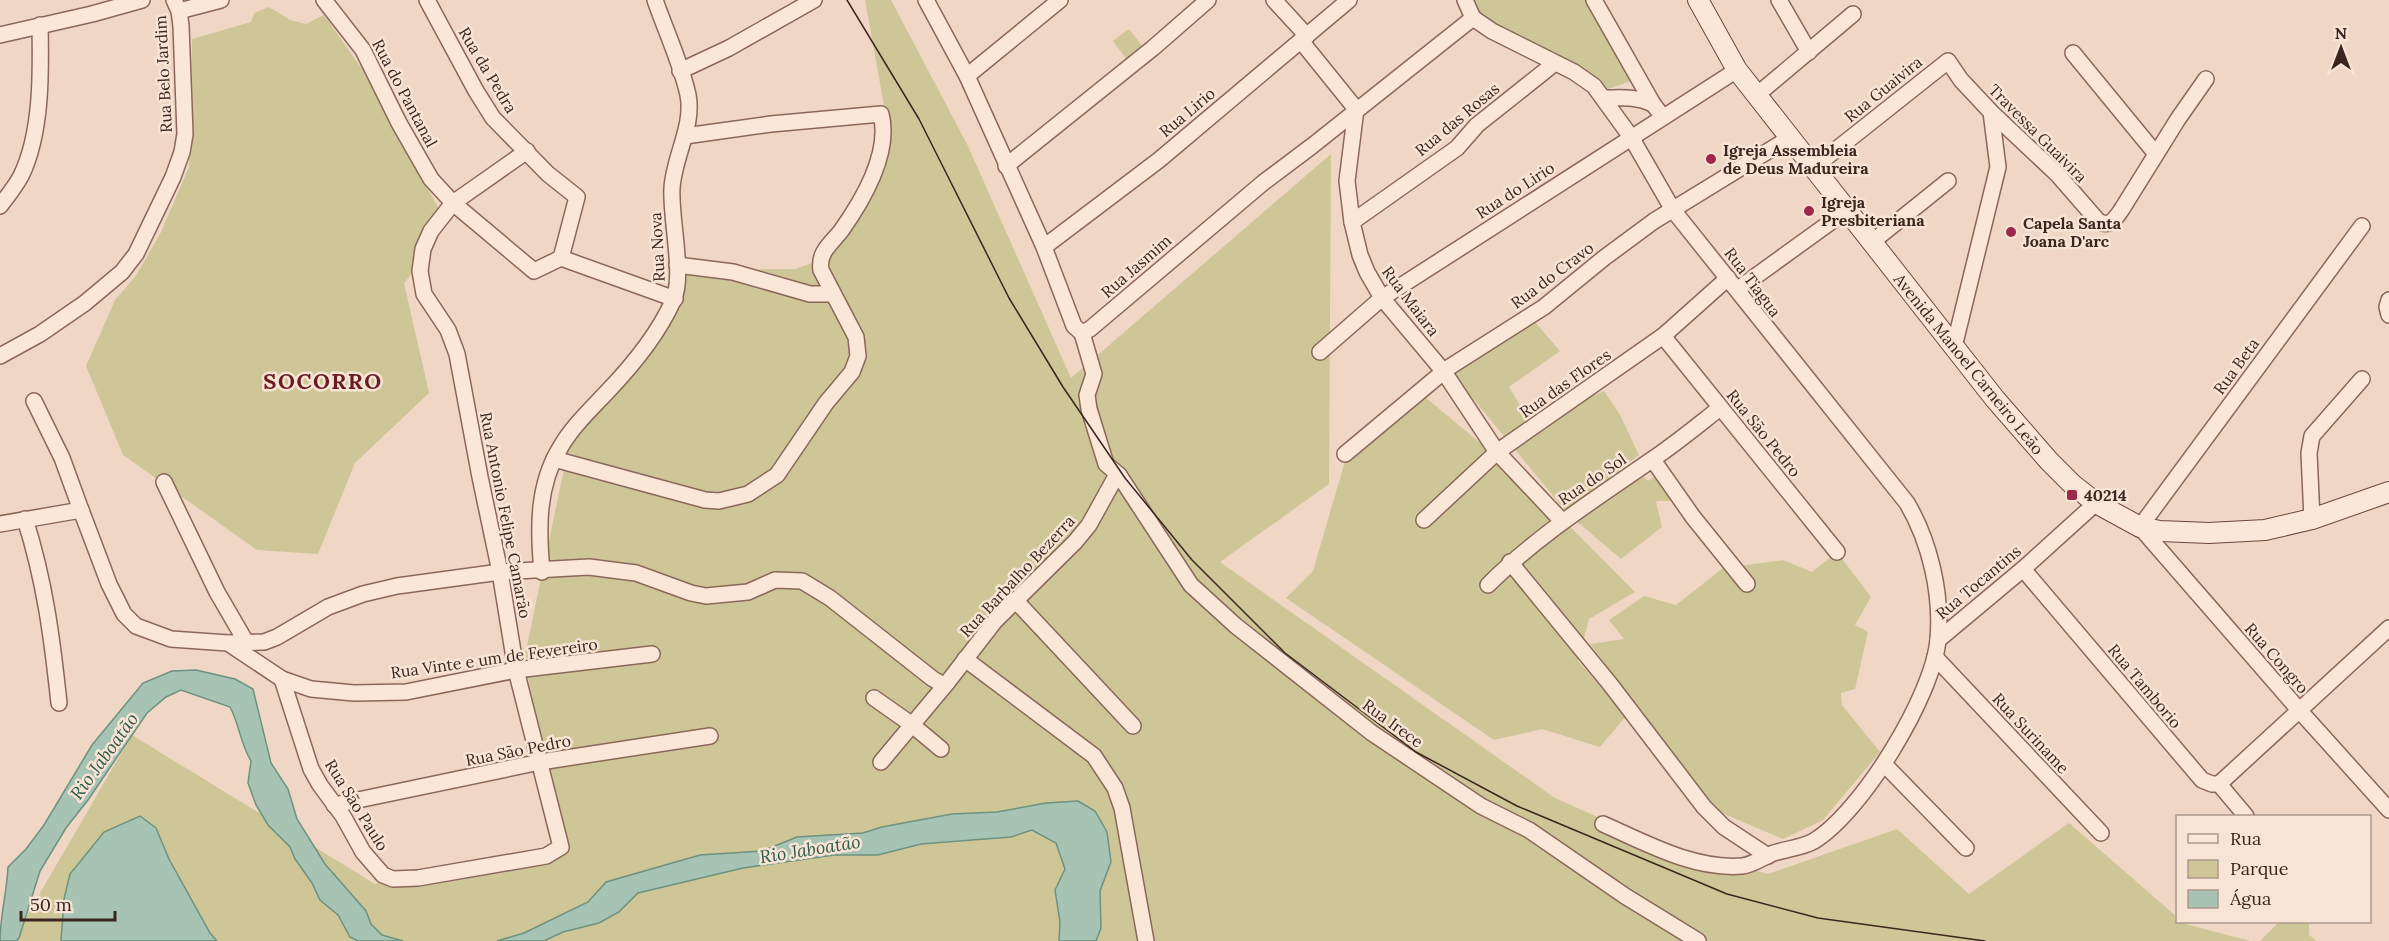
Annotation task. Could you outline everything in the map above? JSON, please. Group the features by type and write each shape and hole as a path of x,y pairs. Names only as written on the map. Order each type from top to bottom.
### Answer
{"main road":[{"name":"Avenida Manoel Carneiro Leão","path":"1698,0 1737,70 1758,94 1846,211 2025,436 2073,485 2096,503 2140,527 2160,531 2209,533 2265,530 2312,519 2388,491"}],"street":[{"path":"0,35 142,0"},
{"path":"176,5 221,0"},
{"name":"Rua do Pantanal","path":"324,0 363,50 418,157 431,179 453,203"},
{"name":"Rua da Pedra","path":"427,0 493,118 548,174 577,197 561,258"},
{"name":"Rua Nova","path":"542,572 539,542 541,502 554,459 579,421 609,390 643,349 675,299 678,266 674,240 672,188 685,136 689,111 688,94 655,0"},
{"path":"680,71 729,48 814,0"},
{"path":"926,0 967,76 1044,247 1074,327 1082,333"},
{"path":"967,76 1060,0"},
{"path":"1006,166 1153,48 1208,0"},
{"path":"1274,0 1356,109"},
{"name":"Rua Lirio","path":"1044,247 1159,160 1349,0"},
{"path":"1465,0 1473,18"},
{"path":"1594,0 1653,104 1663,117"},
{"path":"1779,0 1809,52"},
{"name":"Rua Belo Jardim","path":"0,356 40,334 85,303 122,272 136,254 146,235 176,170 184,142 176,5"},
{"path":"1758,94 1853,14"},
{"name":"Rua Tiagua","path":"1473,18 1492,31 1582,77 1603,98 1631,137 1673,210 1769,333 1896,488 1915,517 1932,567 1936,589 1938,640"},
{"name":"Rua Jasmim","path":"1082,333 1090,329 1256,188 1312,147 1356,109 1473,18"},
{"path":"0,206 21,175 31,146 41,75 40,26"},
{"path":"2073,53 2156,154 2205,79"},
{"name":"Travessa Guaivira","path":"1948,61 1961,80 1991,112 2043,160 2098,221 2108,224 2112,222 2156,154"},
{"name":"Rua Guaivira","path":"1813,168 1948,61"},
{"name":"Rua das Rosas","path":"1352,222 1457,148 1476,125 1555,63"},
{"name":"Rua do Lirio","path":"1320,352 1382,298 1737,70"},
{"path":"1603,98 1631,97 1653,104"},
{"name":"Rua Maiara","path":"1356,109 1347,181 1352,222 1360,255 1367,272 1382,298 1444,372 1497,452 1562,521"},
{"path":"1954,347 1998,167 1991,112"},
{"path":"554,459 705,500 719,501 734,498 763,485 777,475 826,403 857,364 856,337 851,323 821,270 821,258 824,250 849,218 877,166 882,152 881,114 771,124 685,136"},
{"name":"Rua do Cravo","path":"1346,454 1444,372 1544,307 1604,258 1673,210 1791,137"},
{"path":"527,151 453,203 534,271 561,258 675,299"},
{"path":"1872,242 1948,181"},
{"name":"Rua Antonio Felipe Camarão","path":"453,203 431,231 423,249 420,271 424,294 448,330 457,354 500,572 516,670 561,847"},
{"name":"Rua das Flores","path":"1424,520 1497,452 1733,284 1846,211"},
{"name":"Rua Beta","path":"2140,527 2362,226"},
{"path":"678,266 733,272 810,294 833,294"},
{"path":"2389,300 2386,307 2389,315"},
{"name":"Rua Irece","path":"1082,333 1094,374 1087,395 1089,409 1107,464 1119,476 1191,585 1236,626 1382,739 1481,806 1529,830 1625,896 1698,941"},
{"name":"Rua São Pedro","path":"1663,336 1837,552"},
{"path":"2312,519 2309,453 2312,436 2362,379"},
{"name":"Rua Vinte e um de Fevereiro","path":"34,401 62,458 109,584 124,614 136,627 171,639 228,643 282,679 311,689 333,692 406,692 516,670 652,654"},
{"name":"Rua do Sol","path":"1488,585 1510,562 1562,521 1653,460 1720,408"},
{"path":"1653,460 1707,535 1747,584"},
{"name":"Rua Barbalho Bezerra","path":"881,762 995,621 1075,542 1089,525 1115,478 1119,476"},
{"path":"164,482 217,592 246,642"},
{"name":"Rua Tocantins","path":"1603,824 1663,851 1725,867 1745,866 1768,856 1814,842 1850,807 1884,764 1909,722 1935,657 1938,640 2023,569 2096,503"},
{"path":"0,524 81,510"},
{"path":"25,519 48,607 59,703"},
{"name":"Rua Congro","path":"2140,527 2389,810"},
{"path":"1510,562 1610,684 1704,807 1724,827 1768,856"},
{"path":"228,643 264,642 277,637 319,611 363,594 397,586 500,572 542,572 589,567 620,569 706,596 748,592 775,580 802,581 830,598 933,679 942,684 947,683"},
{"name":"Rua Tamborio","path":"2023,569 2202,780 2219,784 2245,815"},
{"path":"1015,600 1133,726"},
{"path":"2219,784 2388,631"},
{"name":"Rua Suriname","path":"1935,657 2101,833"},
{"path":"965,659 1094,756 1115,788 1122,808 1146,941"},
{"name":"Rua São Paulo","path":"282,679 311,769 374,867 383,875 393,879 446,875 546,856 558,851 561,847"},
{"path":"874,698 941,749"},
{"name":"Rua São Pedro","path":"334,805 540,762 710,736"},
{"path":"1884,764 1966,848"}],"green space":[{"path":"865,0 891,0 968,146 1071,378 1331,154 1329,484 1220,562 1555,798 1665,847 1768,874 1897,829 1969,894 2069,823 2176,916 2176,923 2250,941 12,941 132,735 375,884 567,852 524,660 568,450 689,270 795,269 826,258 889,133"},
{"path":"1473,0 1585,0 1631,81 1605,90 1572,68 1483,17"},
{"path":"269,7 290,20 306,24 324,15 367,76 439,209 423,228 415,270 404,283 429,393 355,463 318,554 257,550 123,455 86,366 115,300 135,277 161,232 189,167 192,39 251,22 254,13"},
{"path":"1129,29 1147,52 1130,64 1113,41"},
{"path":"1535,322 1560,351 1509,387 1531,423 1604,391 1620,415 1639,455 1628,463 1648,481 1661,472 1674,501 1656,501 1662,527 1621,559 1568,514 1448,368"},
{"path":"1419,392 1520,476 1635,592 1589,619 1578,661 1626,716 1600,747 1542,729 1494,740 1286,598 1313,571 1345,461"},
{"path":"1837,552 1871,597 1855,625 1868,632 1855,689 1841,693 1842,705 1880,752 1823,820 1783,839 1717,811 1590,644 1624,639 1609,620 1644,596 1676,605 1723,568 1783,560 1812,572"},
{"path":"2278,923 2309,923 2309,935 2317,941 2260,941"}],"water":[{"name":"Rio Jaboatão","path":"196,670 235,679 253,689 271,763 288,789 297,819 325,864 366,911 371,924 382,935 403,941 358,941 350,937 338,915 320,900 290,847 268,825 256,805 248,783 251,761 244,748 230,707 181,690 166,697 147,713 88,800 66,828 40,871 19,938 16,941 0,941 8,867 26,849 44,825 92,745 143,683 172,671"},
{"name":"Rio Jaboatão","path":"1078,801 1095,811 1107,832 1111,862 1100,891 1101,928 1096,941 1059,941 1060,922 1055,890 1065,869 1056,843 1032,830 1011,837 921,844 878,855 834,855 743,868 638,893 619,912 599,923 563,932 544,941 497,941 524,933 588,902 606,882 700,855 762,851 797,837 863,833 882,827 952,814 997,812 1046,803"},
{"path":"140,816 156,828 169,859 210,933 217,941 61,941 64,899 70,874 104,832"}],"tram line":[{"path":"847,0 919,119 1009,298 1063,387 1125,478 1192,560 1285,653 1416,752 1517,806 1727,894 1818,918 1985,941"}],"place":[{"name":"Igreja Assembleia de Deus Madureira","path":"1711,159"},
{"name":"Igreja Presbiteriana","path":"1809,211"},
{"name":"Capela Santa Joana D'arc","path":"2011,232"},
{"name":"40214","path":"2072,495"}],"district":[{"name":"SOCORRO","path":"323,381"}]}
